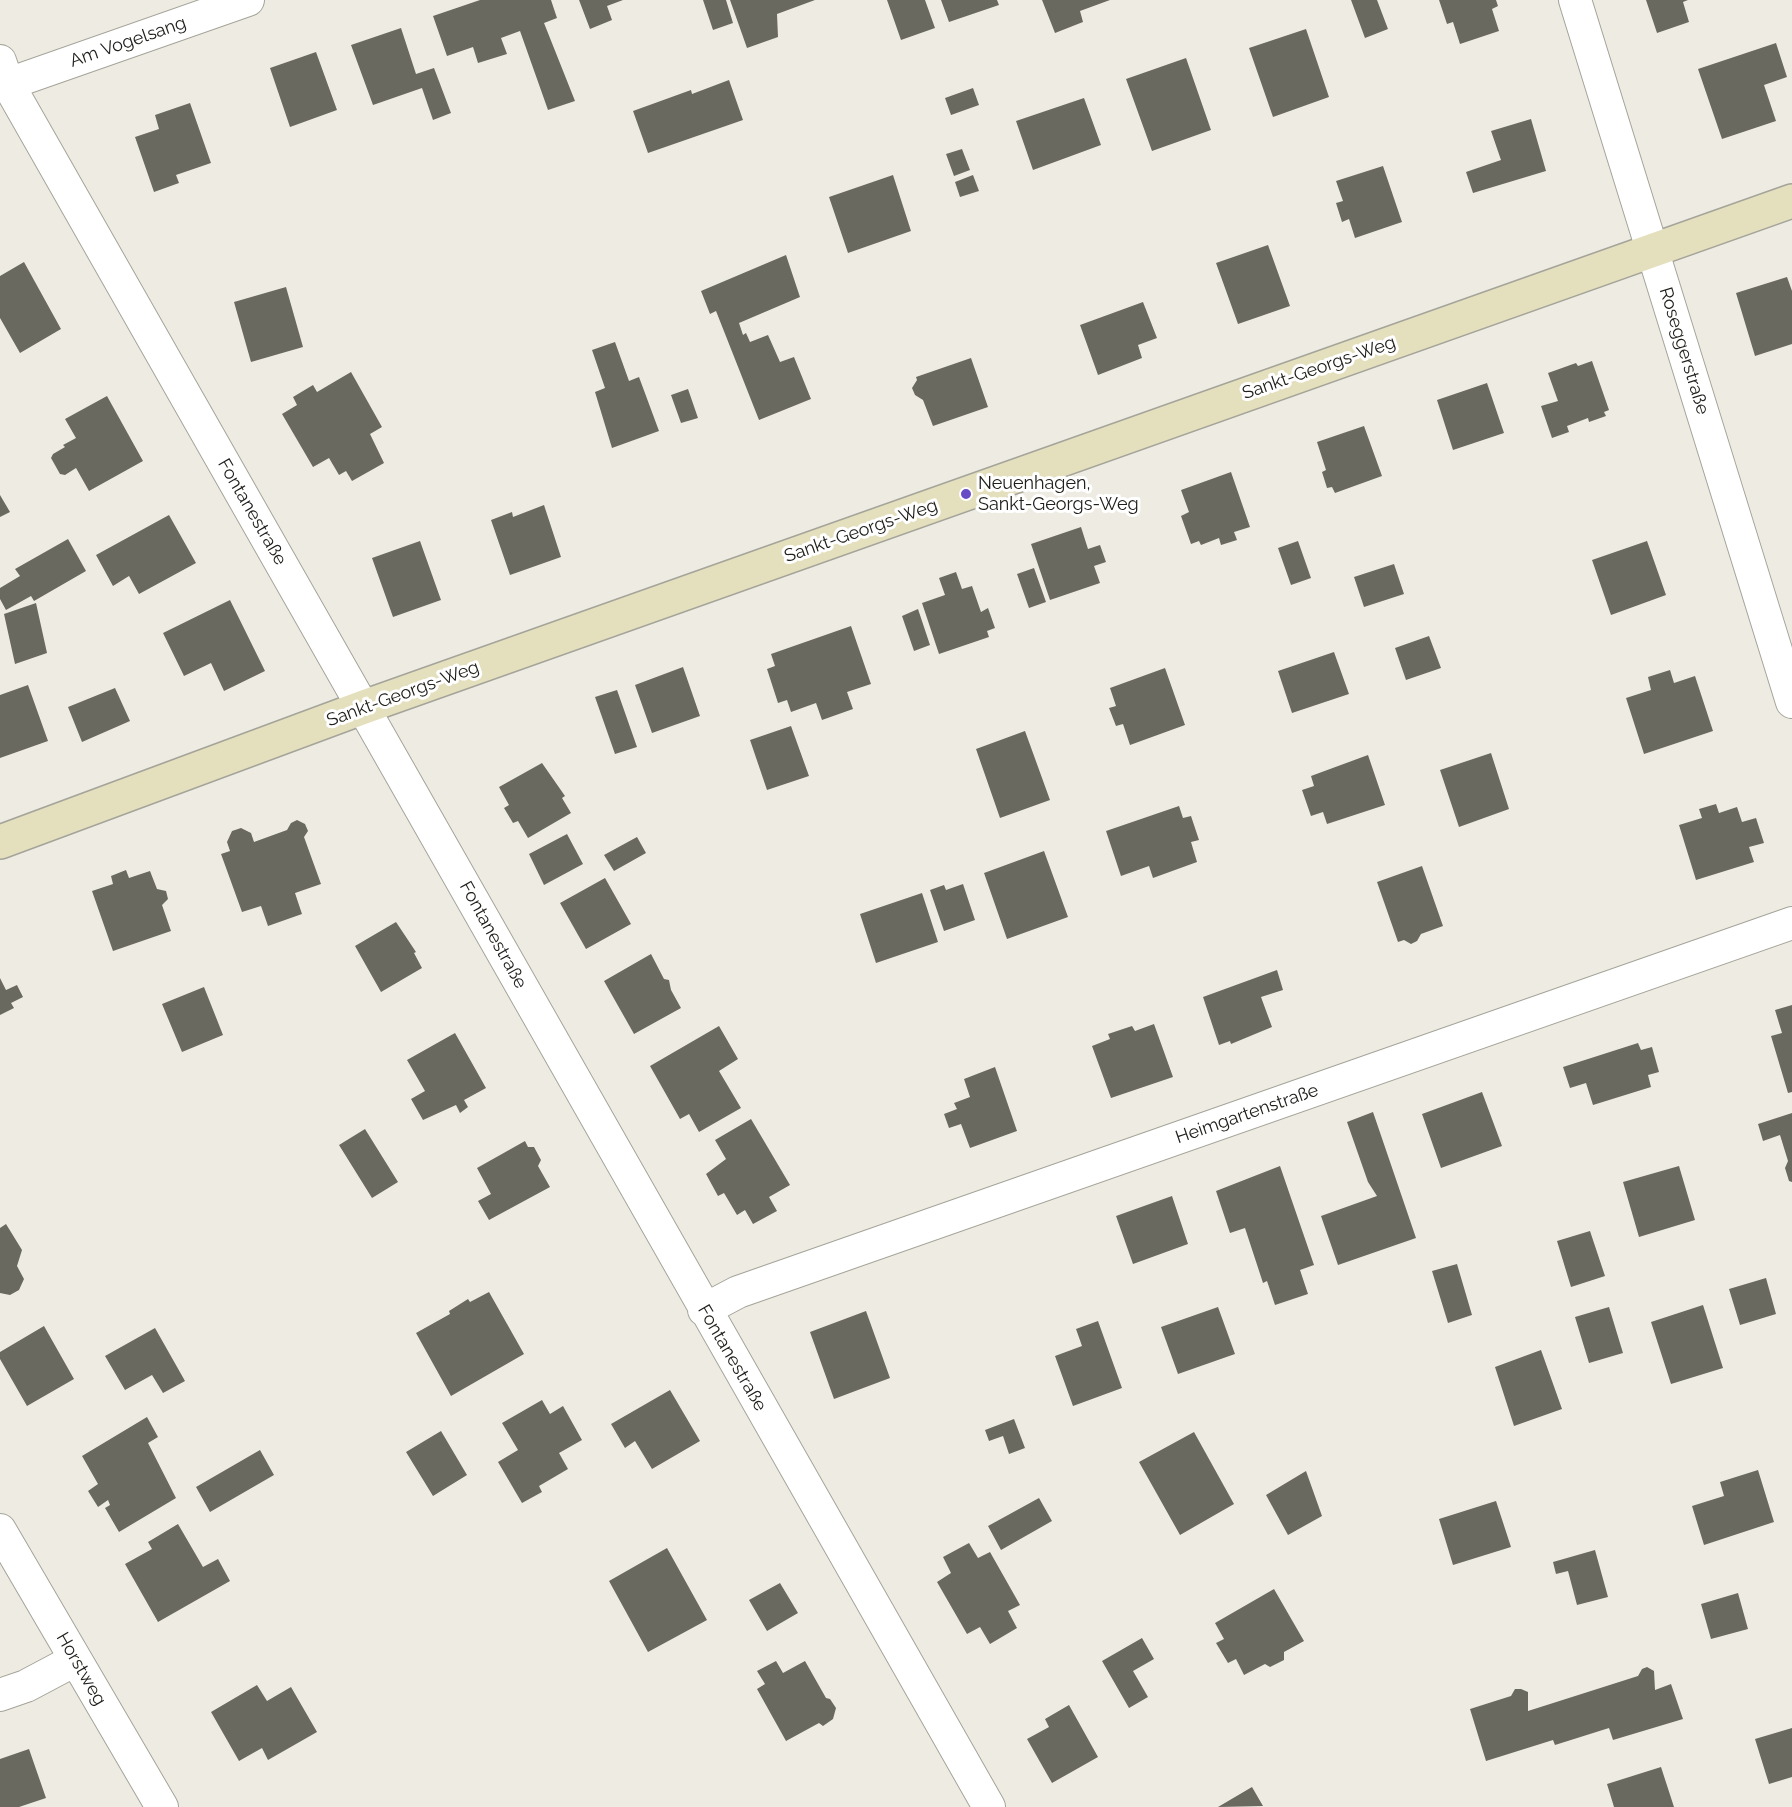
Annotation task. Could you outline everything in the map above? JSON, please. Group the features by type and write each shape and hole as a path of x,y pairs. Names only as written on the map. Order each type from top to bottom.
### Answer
{"street":[{"name":"Am Vogelsang","path":"4,73 248,0"},
{"name":"Roseggerstraße","path":"1575,0 1792,702"},
{"name":"Fontanestraße","path":"4,73 988,1807"},
{"name":"Sankt-Georgs-Weg","path":"0,842 364,707 1792,201"},
{"name":"Heimgartenstraße","path":"704,1310 738,1292 1792,923"},
{"name":"Horstweg","path":"0,1530 162,1807"},
{"path":"0,1695 26,1686 75,1660"}],"building":[{"path":"480,0 551,0 557,18 544,23 575,101 548,110 520,31 501,38 507,54 478,63 473,47 447,56 433,16"},
{"path":"579,0 623,0 607,6 612,20 590,29"},
{"path":"703,0 726,0 733,23 713,30"},
{"path":"730,0 815,0 777,14 778,37 747,48"},
{"path":"887,0 925,0 935,28 901,40"},
{"path":"941,0 997,0 999,5 949,22"},
{"path":"1042,0 1110,0 1080,11 1083,22 1055,33"},
{"path":"1351,0 1377,0 1388,29 1365,38"},
{"path":"1439,0 1496,0 1498,6 1492,9 1499,31 1460,44 1453,22 1447,24"},
{"path":"1646,0 1688,0 1683,2 1689,22 1657,33"},
{"path":"401,28 416,74 434,68 451,113 433,120 422,88 373,105 351,45"},
{"path":"1306,29 1329,97 1273,117 1249,48"},
{"path":"1776,43 1787,77 1764,85 1776,121 1722,139 1698,69"},
{"path":"316,52 337,110 290,127 270,68"},
{"path":"1186,58 1211,130 1152,151 1126,79"},
{"path":"729,80 743,120 648,153 633,111 691,90 692,94"},
{"path":"973,88 979,105 951,115 945,98"},
{"path":"1084,98 1101,145 1033,170 1016,121"},
{"path":"190,103 211,163 176,175 179,183 154,192 135,137 159,129 155,115"},
{"path":"1531,119 1546,171 1473,193 1466,172 1501,160 1491,131"},
{"path":"962,149 970,170 954,176 946,154"},
{"path":"1383,166 1402,222 1355,238 1349,219 1342,222 1336,203 1343,201 1336,181"},
{"path":"893,175 911,231 848,253 829,197"},
{"path":"973,175 979,191 960,197 955,182"},
{"path":"1268,245 1290,306 1238,324 1216,263"},
{"path":"786,255 800,297 739,323 743,335 746,333 750,342 768,335 780,362 794,357 811,399 759,420 716,311 710,314 701,291"},
{"path":"24,262 61,329 20,353 0,318 0,276"},
{"path":"1787,277 1792,291 1792,344 1755,356 1736,293"},
{"path":"286,287 303,347 251,362 234,302"},
{"path":"1143,302 1157,338 1138,345 1142,358 1098,375 1080,325"},
{"path":"615,342 629,381 639,377 659,431 612,448 595,392 605,388 592,350"},
{"path":"971,358 988,407 933,426 923,400 915,395 912,388 917,380 916,377"},
{"path":"1592,361 1609,410 1604,412 1606,416 1589,422 1588,418 1567,426 1569,432 1552,438 1541,406 1558,401 1548,373 1576,363 1578,366"},
{"path":"351,372 382,427 370,434 384,463 352,481 346,471 339,475 329,458 313,467 282,414 297,405 293,397 313,385 317,392"},
{"path":"1487,383 1504,433 1453,450 1437,400"},
{"path":"688,389 698,418 681,423 671,395"},
{"path":"107,396 143,461 89,491 76,468 65,475 60,474 51,458 53,454 65,447 63,445 76,438 65,419"},
{"path":"1364,426 1382,476 1335,493 1332,487 1327,488 1322,472 1326,470 1317,442"},
{"path":"1231,472 1250,527 1234,532 1237,540 1221,545 1219,538 1201,545 1199,541 1191,544 1181,516 1189,512 1181,490"},
{"path":"0,495 10,512 0,517"},
{"path":"544,505 561,557 510,575 491,520 512,512 513,517"},
{"path":"169,515 196,563 139,594 129,576 113,586 96,555"},
{"path":"1081,527 1088,549 1100,545 1106,562 1094,566 1100,583 1050,600 1031,544"},
{"path":"68,539 86,571 34,601 31,596 6,610 0,599 0,588 20,576 15,569"},
{"path":"420,541 441,600 393,617 372,558"},
{"path":"1298,541 1311,578 1291,585 1278,548"},
{"path":"1647,541 1666,595 1611,615 1592,560"},
{"path":"1394,564 1404,594 1364,607 1354,577"},
{"path":"1034,568 1046,602 1029,608 1017,574"},
{"path":"956,572 962,589 972,586 981,612 988,608 995,628 987,631 989,637 939,654 922,603 945,595 939,578"},
{"path":"230,600 265,671 224,691 211,663 184,676 163,633"},
{"path":"36,603 47,653 15,664 4,614"},
{"path":"918,609 930,645 914,651 902,616"},
{"path":"851,626 871,684 847,692 853,709 822,720 816,703 791,712 787,700 778,703 767,669 775,666 771,654"},
{"path":"1429,636 1441,668 1406,680 1395,648"},
{"path":"1334,652 1349,694 1292,713 1278,671"},
{"path":"683,667 700,716 652,733 635,685"},
{"path":"1165,668 1185,725 1130,745 1123,724 1116,726 1109,708 1116,706 1110,688"},
{"path":"1670,670 1674,683 1695,676 1713,731 1644,754 1626,698 1651,690 1648,677"},
{"path":"28,685 48,741 0,758 0,695"},
{"path":"115,688 130,721 82,742 68,707"},
{"path":"617,690 637,747 615,754 595,697"},
{"path":"791,726 809,776 767,790 750,740"},
{"path":"1025,731 1050,800 1000,818 976,749"},
{"path":"1491,753 1509,809 1459,827 1440,770"},
{"path":"1368,755 1385,805 1327,824 1323,812 1311,816 1302,790 1314,786 1311,776"},
{"path":"542,763 565,796 562,798 571,813 528,838 518,821 513,823 504,808 509,805 499,787"},
{"path":"1716,804 1719,813 1737,807 1742,822 1756,818 1764,843 1749,847 1754,862 1696,880 1679,825 1702,818 1699,809"},
{"path":"1179,806 1183,818 1191,816 1199,840 1191,842 1197,862 1153,878 1149,866 1121,876 1106,831"},
{"path":"297,820 305,824 308,831 304,837 321,884 295,893 302,914 268,926 261,906 242,912 221,854 230,851 227,842 232,831 241,828 251,833 254,842 287,830 291,823"},
{"path":"567,834 583,864 544,885 529,854"},
{"path":"637,837 646,853 614,871 604,855"},
{"path":"1044,851 1068,917 1007,939 984,873"},
{"path":"1422,866 1443,926 1421,934 1417,941 1411,944 1404,940 1398,942 1377,882"},
{"path":"126,870 129,878 150,871 157,889 166,891 168,899 162,905 171,931 113,951 92,891 113,884 111,876"},
{"path":"605,878 631,924 586,949 560,903"},
{"path":"963,884 975,920 944,931 930,890 944,885 946,890"},
{"path":"922,893 938,942 876,963 860,914"},
{"path":"396,922 416,952 414,953 422,968 381,992 355,946"},
{"path":"651,954 664,979 669,980 671,990 681,1008 634,1034 604,981"},
{"path":"1277,970 1283,990 1261,997 1272,1027 1231,1044 1230,1041 1219,1045 1203,997"},
{"path":"0,978 6,990 17,985 23,997 11,1003 14,1008 0,1015"},
{"path":"204,987 223,1035 182,1052 162,1004"},
{"path":"1792,1005 1792,1092 1788,1093 1771,1036 1782,1033 1775,1010"},
{"path":"1154,1024 1173,1077 1111,1098 1092,1046 1110,1039 1108,1034 1132,1026 1135,1031"},
{"path":"719,1026 738,1059 719,1071 741,1108 699,1132 689,1114 680,1119 650,1066"},
{"path":"455,1033 486,1088 464,1100 468,1107 460,1113 456,1105 423,1120 411,1099 425,1091 407,1060"},
{"path":"1638,1043 1641,1050 1652,1047 1659,1072 1648,1075 1651,1087 1593,1105 1586,1083 1570,1088 1563,1067"},
{"path":"995,1067 1017,1131 970,1148 961,1124 949,1128 944,1114 957,1109 954,1103 970,1097 964,1079"},
{"path":"1482,1092 1502,1146 1441,1168 1422,1114"},
{"path":"1373,1112 1416,1238 1338,1265 1321,1216 1377,1196 1368,1182 1347,1122"},
{"path":"1792,1113 1792,1182 1789,1181 1785,1168 1788,1161 1780,1135 1763,1141 1758,1124"},
{"path":"751,1119 790,1185 769,1197 777,1211 753,1224 745,1210 737,1215 724,1193 718,1196 706,1174 726,1159 715,1140"},
{"path":"365,1129 398,1182 372,1198 339,1145"},
{"path":"525,1141 528,1147 534,1147 541,1160 538,1166 550,1187 489,1220 478,1201 491,1194 477,1168"},
{"path":"1280,1166 1314,1265 1300,1270 1308,1294 1275,1305 1267,1281 1263,1283 1245,1228 1230,1233 1216,1191"},
{"path":"1679,1166 1695,1220 1639,1237 1623,1182"},
{"path":"1172,1196 1188,1244 1133,1264 1116,1216"},
{"path":"6,1224 22,1250 17,1266 24,1279 19,1290 10,1295 0,1293 0,1228"},
{"path":"1590,1231 1605,1276 1571,1287 1557,1241"},
{"path":"1457,1264 1472,1315 1448,1323 1432,1271"},
{"path":"1766,1278 1776,1314 1740,1325 1729,1289"},
{"path":"489,1292 524,1354 451,1396 416,1333 450,1314 449,1311 468,1299 470,1302"},
{"path":"1703,1305 1723,1368 1671,1384 1651,1322"},
{"path":"1218,1307 1235,1354 1178,1374 1161,1327"},
{"path":"1609,1307 1623,1353 1589,1363 1575,1317"},
{"path":"866,1311 890,1378 834,1399 810,1332"},
{"path":"1098,1321 1122,1388 1073,1406 1055,1356 1082,1346 1076,1329"},
{"path":"44,1326 74,1379 27,1406 0,1359 0,1352"},
{"path":"155,1328 185,1381 163,1393 152,1375 125,1390 105,1356"},
{"path":"1541,1350 1562,1409 1514,1426 1495,1367"},
{"path":"670,1390 700,1441 652,1469 635,1441 625,1448 611,1424"},
{"path":"542,1400 550,1414 563,1406 582,1440 559,1453 568,1469 539,1486 542,1492 522,1503 498,1462 518,1450 502,1423"},
{"path":"147,1417 158,1437 148,1443 176,1498 119,1532 105,1508 110,1505 108,1500 98,1507 88,1491 98,1484 82,1456"},
{"path":"1014,1419 1025,1448 1009,1454 1003,1436 989,1441 985,1430"},
{"path":"441,1431 467,1475 433,1496 406,1452"},
{"path":"1194,1432 1234,1504 1180,1535 1139,1462"},
{"path":"260,1450 274,1475 210,1512 196,1487"},
{"path":"1758,1470 1774,1522 1704,1545 1692,1506 1724,1496 1720,1482"},
{"path":"1306,1471 1322,1516 1288,1535 1266,1495"},
{"path":"1039,1498 1052,1521 1001,1550 988,1526"},
{"path":"1496,1501 1511,1547 1453,1565 1439,1519"},
{"path":"178,1524 203,1567 218,1559 230,1581 158,1622 125,1564 152,1549 148,1542"},
{"path":"969,1543 978,1558 990,1552 1020,1605 1008,1611 1017,1628 990,1644 980,1627 967,1634 937,1582 951,1573 943,1557"},
{"path":"667,1548 707,1620 648,1652 609,1581"},
{"path":"1595,1550 1608,1597 1577,1605 1568,1571 1556,1574 1553,1562"},
{"path":"780,1583 798,1613 767,1631 749,1600"},
{"path":"1274,1589 1304,1641 1284,1652 1284,1660 1270,1667 1265,1664 1244,1675 1236,1659 1228,1663 1216,1643 1224,1639 1215,1623"},
{"path":"1738,1593 1748,1629 1711,1639 1701,1604"},
{"path":"1142,1638 1154,1659 1133,1671 1148,1697 1129,1708 1102,1661"},
{"path":"776,1661 783,1673 805,1661 826,1698 830,1699 836,1708 833,1719 823,1726 819,1723 786,1741 757,1689 765,1684 757,1671"},
{"path":"1647,1667 1654,1671 1655,1690 1671,1684 1683,1719 1613,1740 1609,1728 1555,1745 1553,1740 1486,1761 1470,1709 1511,1696 1515,1689 1521,1689 1528,1692 1528,1711 1638,1676 1642,1669"},
{"path":"257,1685 267,1701 291,1687 317,1732 268,1760 262,1748 239,1761 211,1712"},
{"path":"1069,1705 1098,1757 1052,1783 1027,1739 1049,1727 1045,1719"},
{"path":"1792,1728 1792,1777 1769,1784 1755,1739"},
{"path":"29,1749 46,1798 19,1807 0,1807 0,1759"},
{"path":"1661,1767 1674,1807 1614,1807 1607,1784"},
{"path":"1252,1787 1263,1806 1218,1807"}],"place":[{"name":"Neuenhagen, Sankt-Georgs-Weg","path":"966,494"}]}
